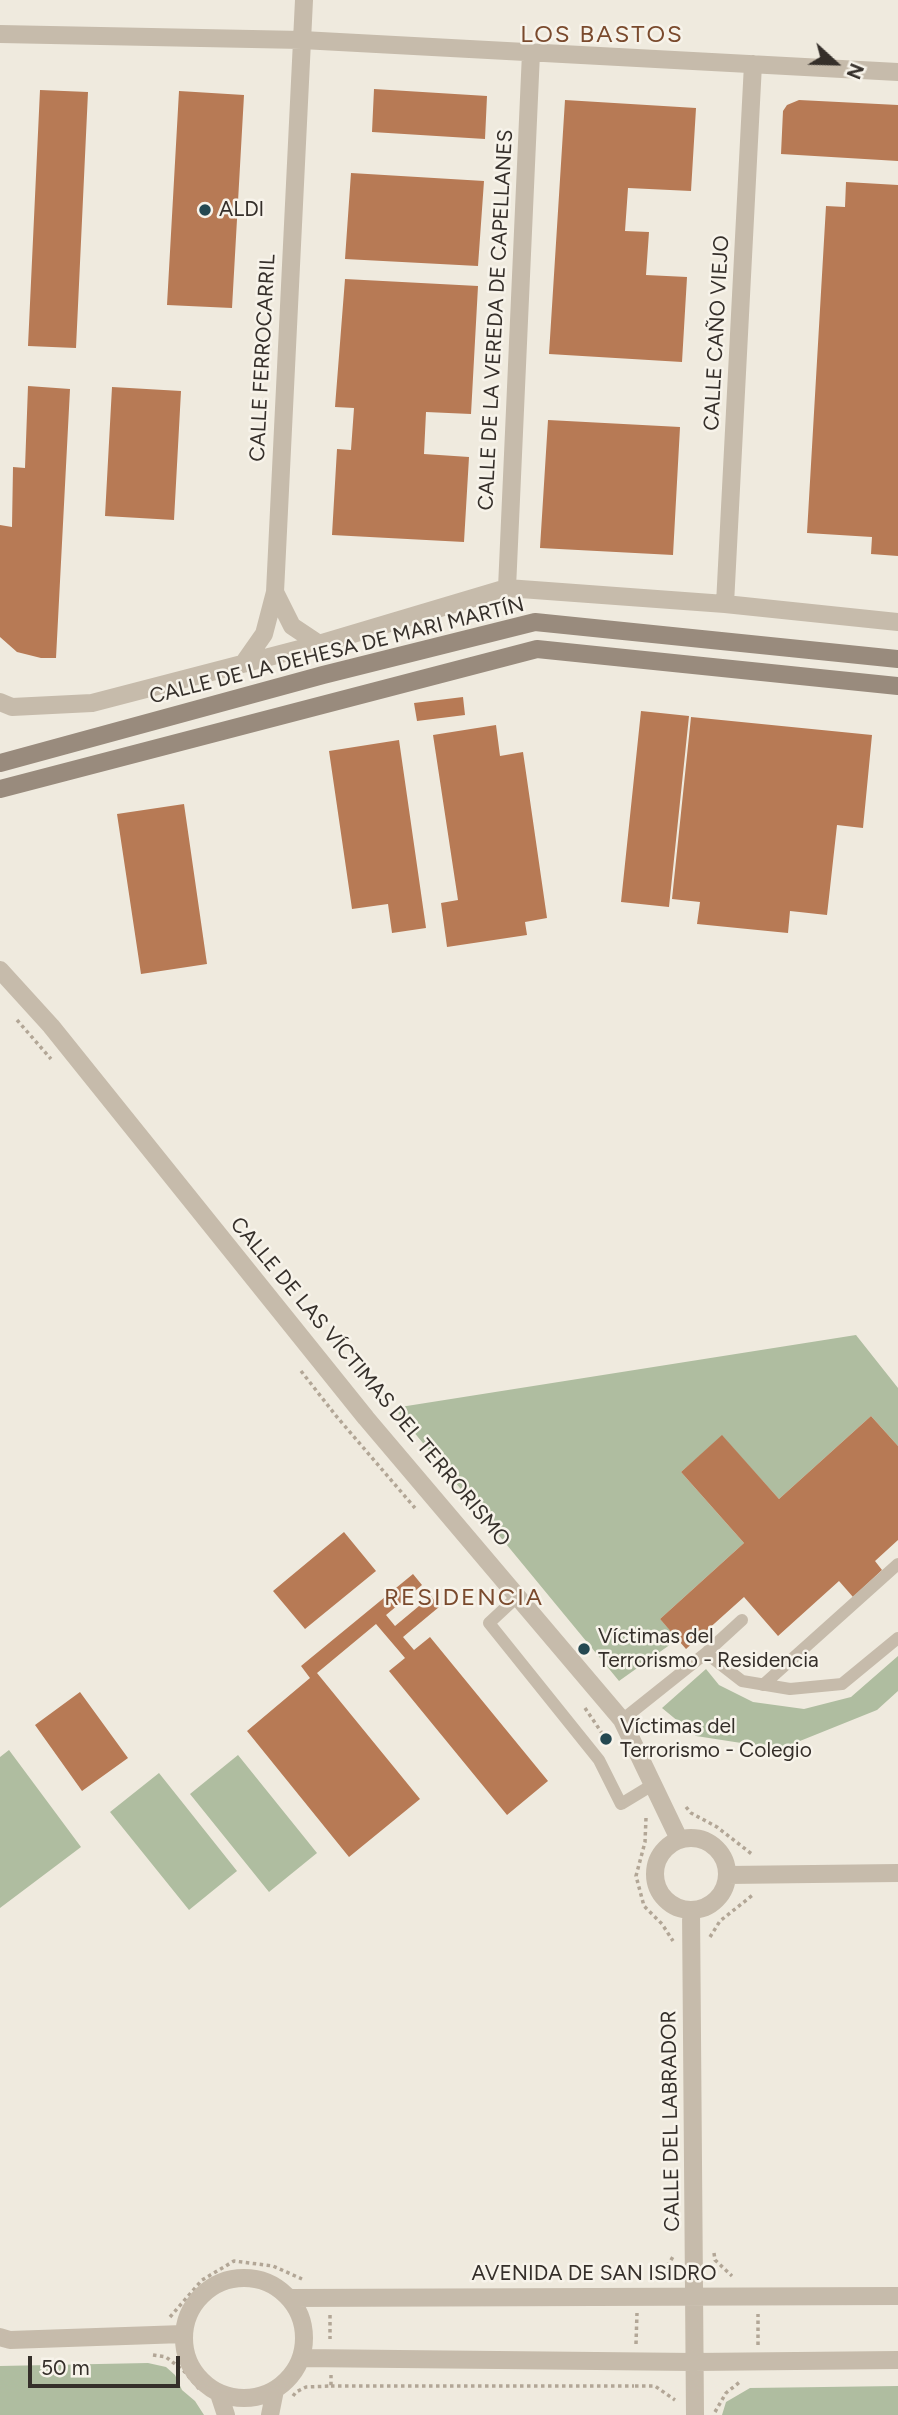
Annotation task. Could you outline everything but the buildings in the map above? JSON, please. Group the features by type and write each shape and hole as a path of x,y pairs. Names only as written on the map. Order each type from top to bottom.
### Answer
{"street":[{"name":"CALLE FERROCARRIL","path":"243,664 264,635 275,592 304,0"},
{"path":"0,33 302,40 898,72"},
{"name":"CALLE DE LA VEREDA DE CAPELLANES","path":"507,588 531,53"},
{"name":"CALLE CAÑO VIEJO","path":"725,604 753,64"},
{"path":"0,702 12,707 92,703 319,644 507,588 725,604 898,622"},
{"name":"CALLE FERROCARRIL","path":"275,592 292,626 319,644"},
{"name":"CALLE DE LA DEHESA DE MARI MARTÍN","path":"0,763 310,679 535,622 898,659"},
{"path":"0,789 537,649 898,686"},
{"name":"CALLE DE LAS VÍCTIMAS DEL TERRORISMO","path":"0,970 51,1026 366,1418 622,1720 680,1839"},
{"path":"693,1837 707,1841 718,1849 725,1861 728,1875 717,1900 705,1908 691,1910 677,1907 665,1899 657,1886 655,1872 659,1858 667,1847 680,1839 693,1837"},
{"path":"728,1875 898,1873"},
{"name":"CALLE DEL LABRADOR","path":"691,1910 695,2415"},
{"path":"212,2394 238,2398 257,2397 275,2390 291,2376 301,2358 304,2326 290,2298 274,2285 254,2278 234,2278 215,2284 199,2297 188,2315 183,2334 187,2359 192,2370 209,2388 212,2394 226,2415"},
{"name":"AVENIDA DE SAN ISIDRO","path":"290,2298 898,2296"},
{"path":"0,2337 10,2340 183,2334"},
{"path":"301,2358 898,2360"},
{"path":"270,2415 275,2390"}],"lane":[{"path":"763,1685 898,1564"},
{"path":"518,1596 489,1623 599,1760 621,1804 654,1784"},
{"path":"622,1720 706,1653 742,1620"},
{"path":"706,1653 742,1681 790,1689 842,1684 898,1638"}],"path":[{"path":"651,2277 664,2272 674,2256 674,2246"},
{"path":"714,2249 715,2260 730,2275 737,2278"},
{"path":"169,2318 202,2280 234,2261 274,2266 307,2281"},
{"path":"713,2415 726,2393 739,2381 758,2381 758,2297"},
{"path":"144,2335 144,2355 166,2357 212,2394"},
{"path":"331,2386 634,2386"}],"green space":[{"path":"856,1335 898,1388 898,1446 871,1416 779,1499 722,1436 681,1472 744,1543 660,1619 678,1639 619,1681 394,1408"},
{"path":"898,1656 898,1691 877,1710 780,1749 696,1736 662,1708 706,1669 719,1685 753,1702 804,1709 851,1697"},
{"path":"9,1750 81,1847 0,1908 0,1757"},
{"path":"238,1755 317,1853 269,1892 190,1794"},
{"path":"159,1773 237,1871 189,1910 110,1812"},
{"path":"148,2363 166,2367 175,2375 182,2390 195,2401 204,2415 0,2415 0,2366"},
{"path":"898,2386 898,2415 722,2415 726,2402 750,2388"}],"place":[{"name":"ALDI","path":"205,210"},
{"name":"Víctimas del Terrorismo - Residencia","path":"584,1649"},
{"name":"Víctimas del Terrorismo - Colegio","path":"606,1739"}],"district":[{"name":"LOS BASTOS","path":"602,35"},
{"name":"RESIDENCIA","path":"464,1598"}]}
